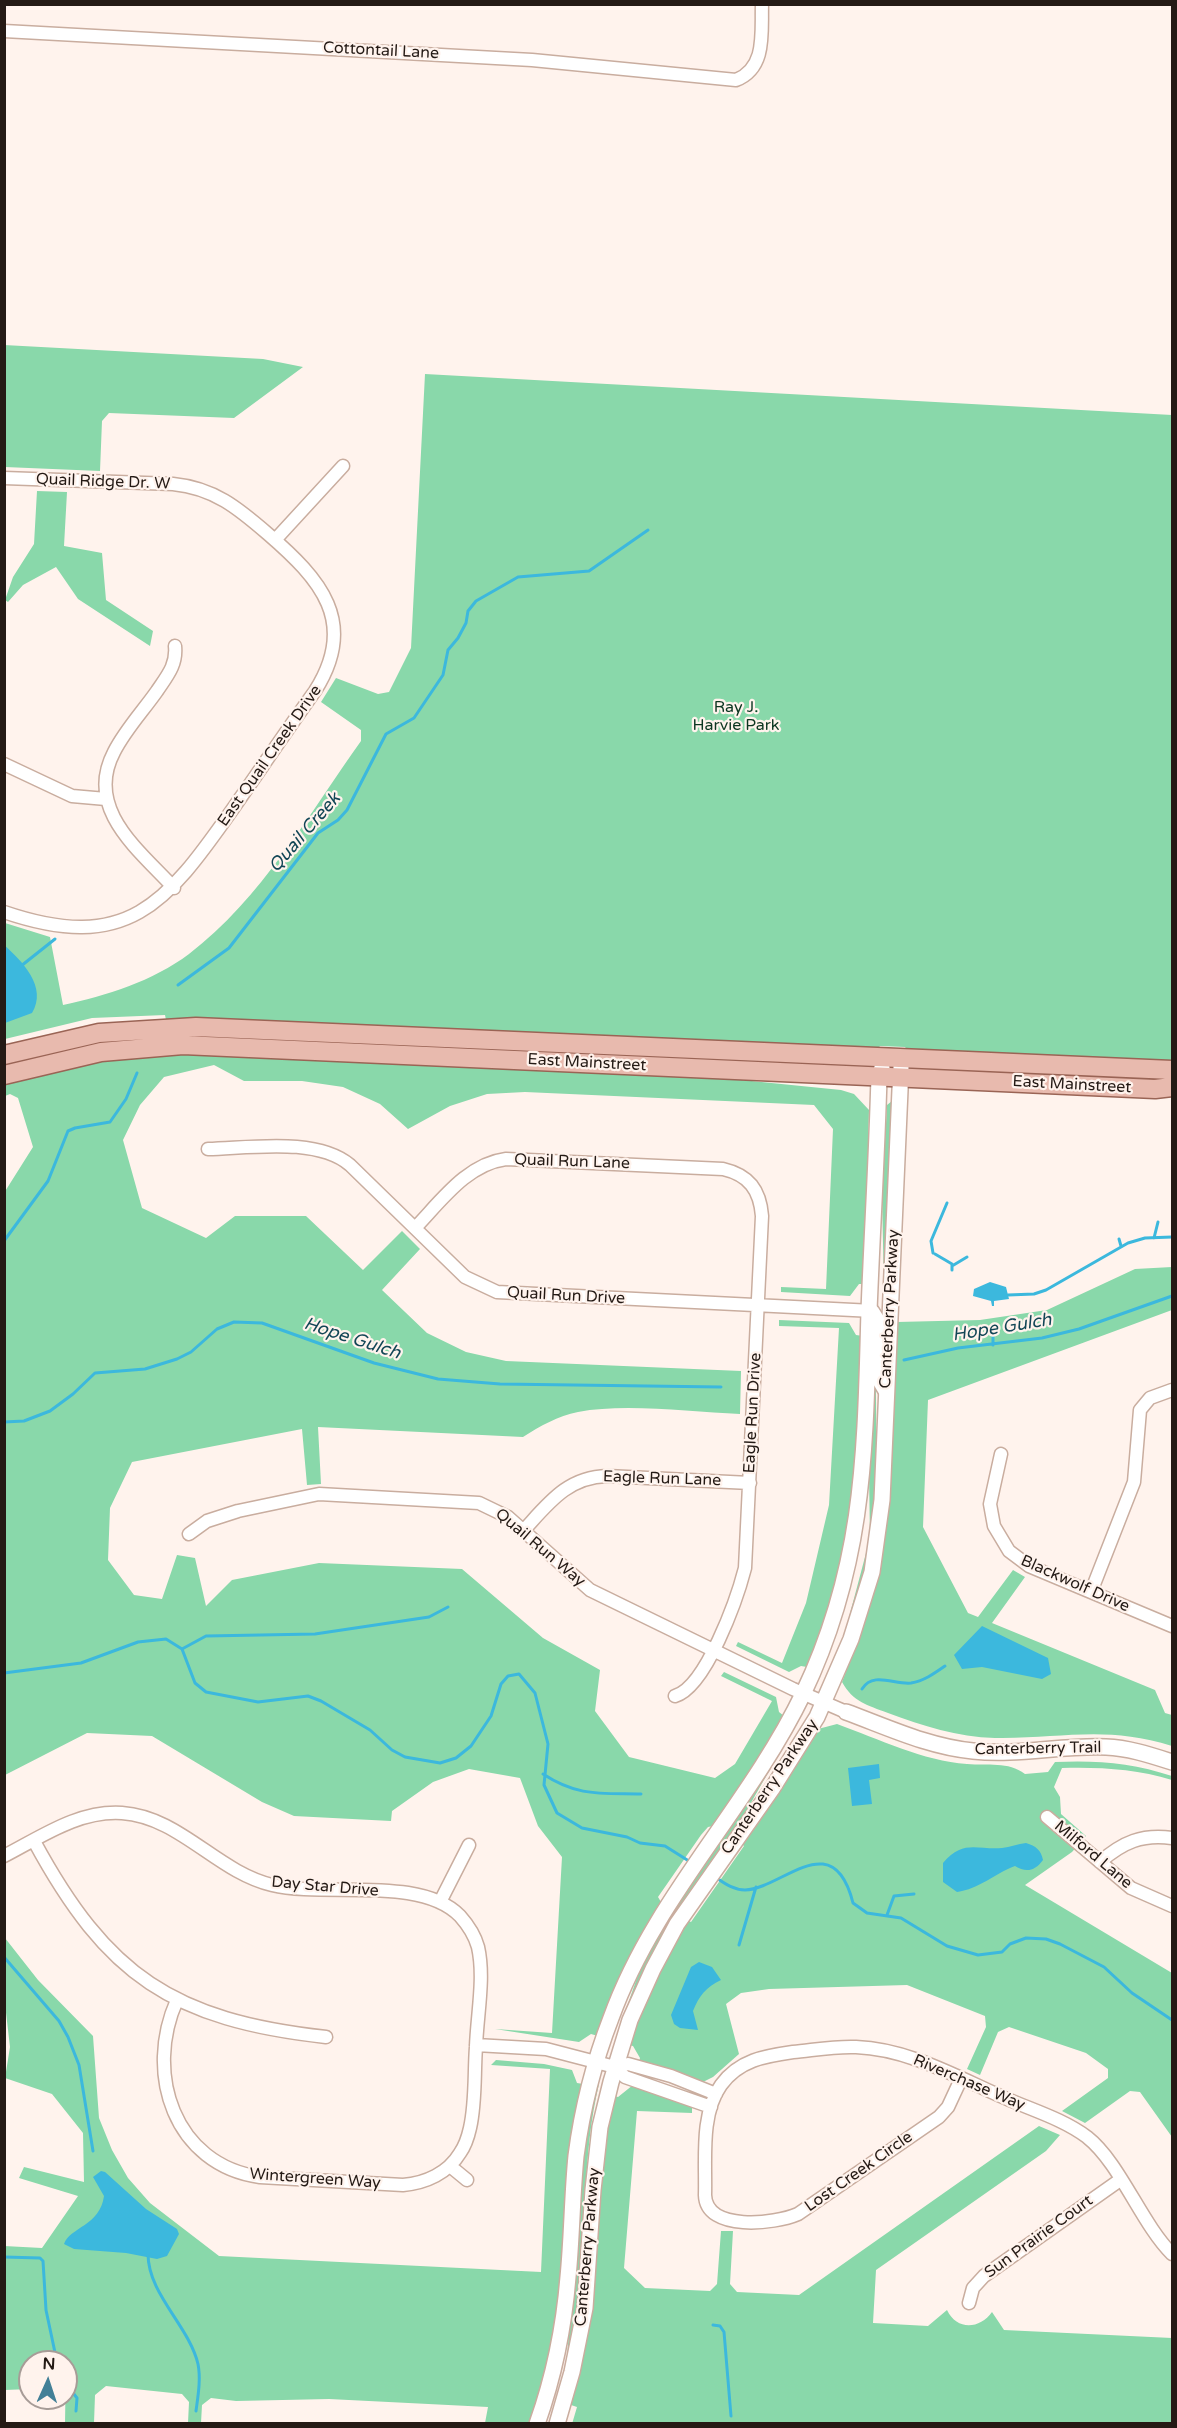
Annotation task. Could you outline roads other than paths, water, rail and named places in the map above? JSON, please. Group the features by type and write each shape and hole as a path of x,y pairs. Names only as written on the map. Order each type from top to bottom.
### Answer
{"main road":[{"name":"East Mainstreet","path":"4,1055 93,1034 142,1028 196,1026 1173,1070"},
{"name":"East Mainstreet","path":"4,1076 94,1053 183,1045 1155,1089 1173,1087"}],"street":[{"name":"Cottontail Lane","path":"4,30 531,60 736,80 753,69 761,46 762,4"},
{"path":"275,540 343,466"},
{"name":"Quail Ridge Dr. W","path":"4,478 173,484 202,488"},
{"name":"East Quail Creek Drive","path":"4,912 53,926 96,926 143,910 174,888 193,865 309,699 329,666 333,627 326,600 309,571 228,500 202,488"},
{"path":"174,888 122,833 106,799 105,778 111,756 173,668 175,646"},
{"path":"4,764 72,796 106,799"},
{"name":"Canterberry Parkway","path":"537,2424 552,2378 562,2329 568,2282 576,2158 597,2062 625,1982 653,1928 771,1752 803,1694 831,1625 854,1543 863,1471 869,1310 878,1165 879,1076 893,1057 902,1077 885,1392 882,1500 876,1553 857,1623 824,1703 788,1765 698,1894 653,1969 636,2005 615,2067 598,2141 581,2331 557,2424"},
{"name":"Quail Run Drive","path":"208,1149 303,1148 329,1152 350,1165 469,1280 497,1292 869,1310"},
{"name":"Quail Run Lane","path":"415,1228 468,1175 498,1160 723,1169 756,1179"},
{"name":"Eagle Run Drive","path":"675,1696 683,1694 693,1685 736,1598 745,1568 762,1216 756,1179"},
{"path":"869,1310 878,1317 876,1377 885,1392"},
{"path":"1091,1592 1134,1482 1139,1400 1173,1390"},
{"name":"Blackwolf Drive","path":"1001,1454 990,1504 994,1526 1005,1546 1024,1564 1173,1626"},
{"name":"Eagle Run Lane","path":"523,1531 564,1488 591,1478 750,1483"},
{"name":"Quail Run Way","path":"189,1534 207,1521 238,1510 330,1494 475,1502 501,1512 590,1590 803,1694"},
{"name":"Canterberry Trail","path":"803,1694 916,1738 965,1750 999,1752 1107,1747 1139,1751 1173,1762"},
{"name":"Day Star Drive","path":"4,1856 79,1818 108,1813 131,1814 163,1824 239,1872 270,1885 409,1893 440,1902 462,1918 477,1945 480,1970 471,2127 464,2147 450,2166"},
{"name":"Milford Lane","path":"1047,1817 1138,1893 1173,1906"},
{"path":"1100,1862 1117,1848 1133,1840 1148,1836 1173,1838"},
{"path":"34,1840 64,1896 94,1935 126,1966 177,2000 222,2018 255,2028 326,2037"},
{"path":"440,1902 469,1845"},
{"name":"Wintergreen Way","path":"177,2000 165,2037 169,2100 186,2135 202,2152 218,2164 260,2177 403,2185 431,2178 450,2166"},
{"path":"476,2044 537,2048 615,2067 628,2064 716,2094"},
{"name":"Riverchase Way","path":"716,2094 727,2078 751,2061 772,2055 838,2047 875,2049 903,2055 1081,2133 1099,2149 1173,2254"},
{"path":"615,2067 624,2077 711,2107"},
{"name":"Lost Creek Circle","path":"716,2094 711,2107 705,2195 706,2216 766,2221 798,2214 939,2117 948,2107 961,2079"},
{"path":"450,2166 467,2180"},
{"name":"Sun Prairie Court","path":"969,2303 973,2288 984,2276 1120,2180"}],"water":[{"path":"4,945 31,975 37,994 32,1013 5,1023"},
{"path":"990,1282 1006,1287 1009,1299 994,1301 994,1306 992,1306 991,1301 973,1296 974,1289"},
{"path":"982,1626 1048,1658 1051,1674 1042,1679 982,1667 962,1669 954,1655"},
{"path":"879,1764 880,1778 869,1780 872,1804 852,1806 848,1768"},
{"path":"1026,1843 1038,1849 1043,1860 1034,1869 1023,1870 1015,1866 979,1885 957,1892 943,1882 943,1863 957,1851 971,1847 1002,1848"},
{"path":"699,1962 712,1967 721,1980 707,1989 695,2006 693,2011 698,2030 680,2028 674,2024 671,2015 691,1967"},
{"path":"101,2171 105,2172 146,2209 177,2229 179,2234 167,2256 157,2259 126,2253 74,2249 64,2244 67,2238 97,2214 104,2196 93,2177"}],"waterway":[{"name":"Quail Creek","path":"178,985 229,948 318,833 338,820 347,810 386,734 414,718 443,675 448,650 458,638 466,623 468,611 476,601 518,577 589,571 648,530"},
{"path":"21,966 55,939"},
{"name":"Quail Creek","path":"4,1241 48,1181 68,1131 110,1122 126,1099 137,1073"},
{"path":"933,1253 931,1241 947,1203"},
{"path":"1154,1238 1158,1222"},
{"path":"1008,1295 1034,1294 1046,1290 1128,1243 1145,1238 1172,1237"},
{"path":"1119,1239 1121,1246"},
{"path":"935,1254 952,1264 952,1270"},
{"path":"952,1266 967,1257"},
{"name":"Hope Gulch","path":"904,1360 958,1348 1042,1338 1079,1329 1172,1296"},
{"name":"Hope Gulch","path":"4,1422 24,1421 50,1411 73,1394 95,1373 145,1369 177,1359 191,1352 217,1329 234,1322 262,1323 374,1363 438,1379 500,1384 721,1387"},
{"path":"993,1332 993,1345"},
{"path":"182,1649 206,1636 315,1634 429,1617 448,1607"},
{"path":"4,1673 81,1663 138,1642 166,1639 182,1649 195,1683 206,1692 258,1702 308,1696 321,1701 370,1730 392,1750 405,1757 440,1763 456,1758 471,1746 491,1716 501,1684 508,1676 519,1674 535,1693 548,1744 544,1785 557,1813 582,1828 627,1837 640,1843 665,1846 692,1863"},
{"path":"862,1689 872,1681 878,1680 916,1682 945,1666"},
{"path":"543,1774 567,1787 579,1790 641,1794"},
{"path":"715,1877 725,1884 745,1890 759,1887 805,1866 820,1864 833,1868 844,1880 853,1903 867,1913 901,1918 947,1946 978,1955 1002,1952 1010,1944 1026,1938 1046,1939 1104,1967 1132,1993 1172,2020"},
{"path":"739,1945 756,1887"},
{"path":"887,1915 894,1896 914,1894"},
{"path":"4,1957 59,2021 68,2037 79,2065 93,2151"},
{"path":"148,2254 155,2283 186,2336 198,2364 196,2411"},
{"path":"4,2257 40,2258 43,2261 46,2310 54,2350"},
{"path":"713,2325 720,2326 724,2332 731,2416"}],"park label":[{"name":"Ray J. Harvie Park","path":"736,717"}]}
